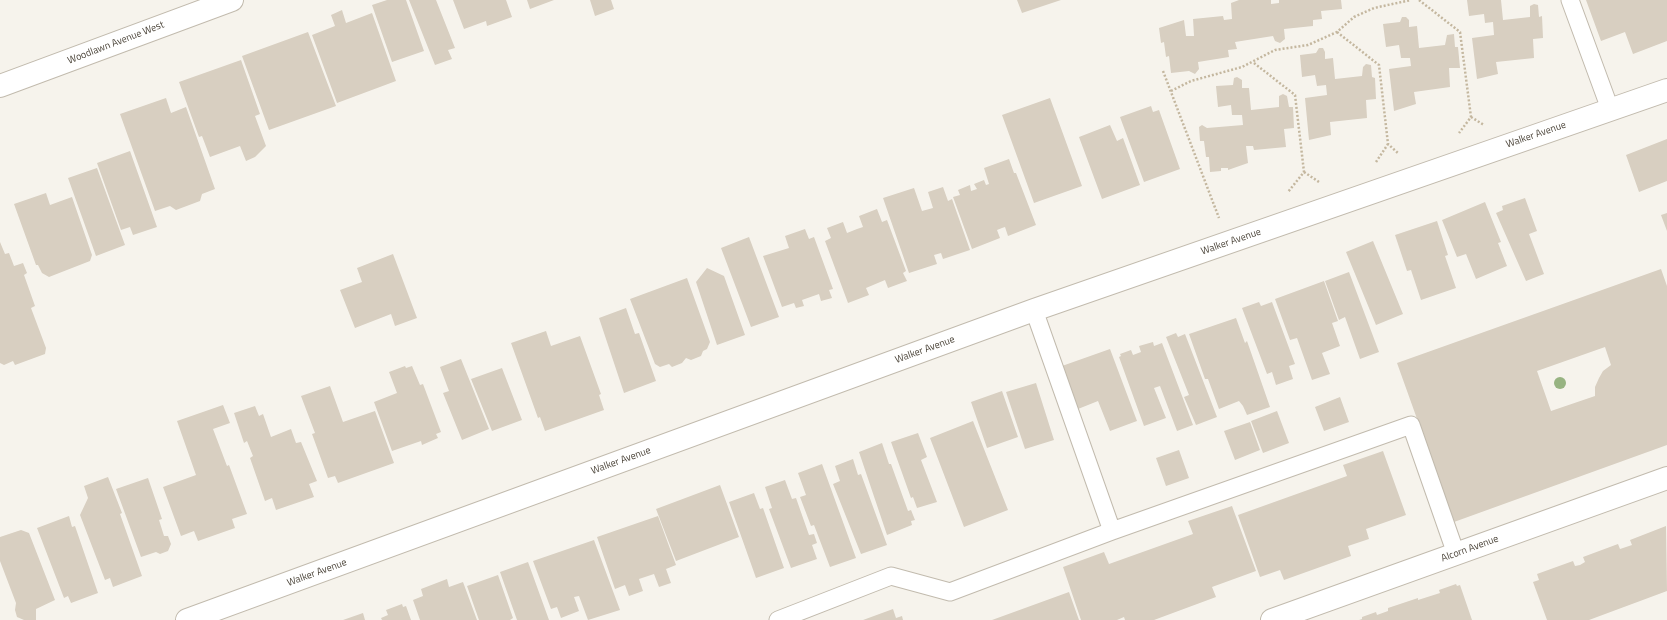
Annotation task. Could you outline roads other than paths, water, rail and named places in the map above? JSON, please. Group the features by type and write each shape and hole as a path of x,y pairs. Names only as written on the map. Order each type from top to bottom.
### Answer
{"street":[{"name":"Woodlawn Avenue West","path":"0,86 232,0"},
{"name":"Walker Avenue","path":"187,620 1034,310 1667,90"},
{"name":"Alcorn Avenue","path":"1272,620 1667,478"}],"lane":[{"path":"1570,0 1610,109"},
{"path":"1034,310 1112,531"},
{"path":"778,620 891,576 950,592 1112,531 1411,425 1456,554"}]}
